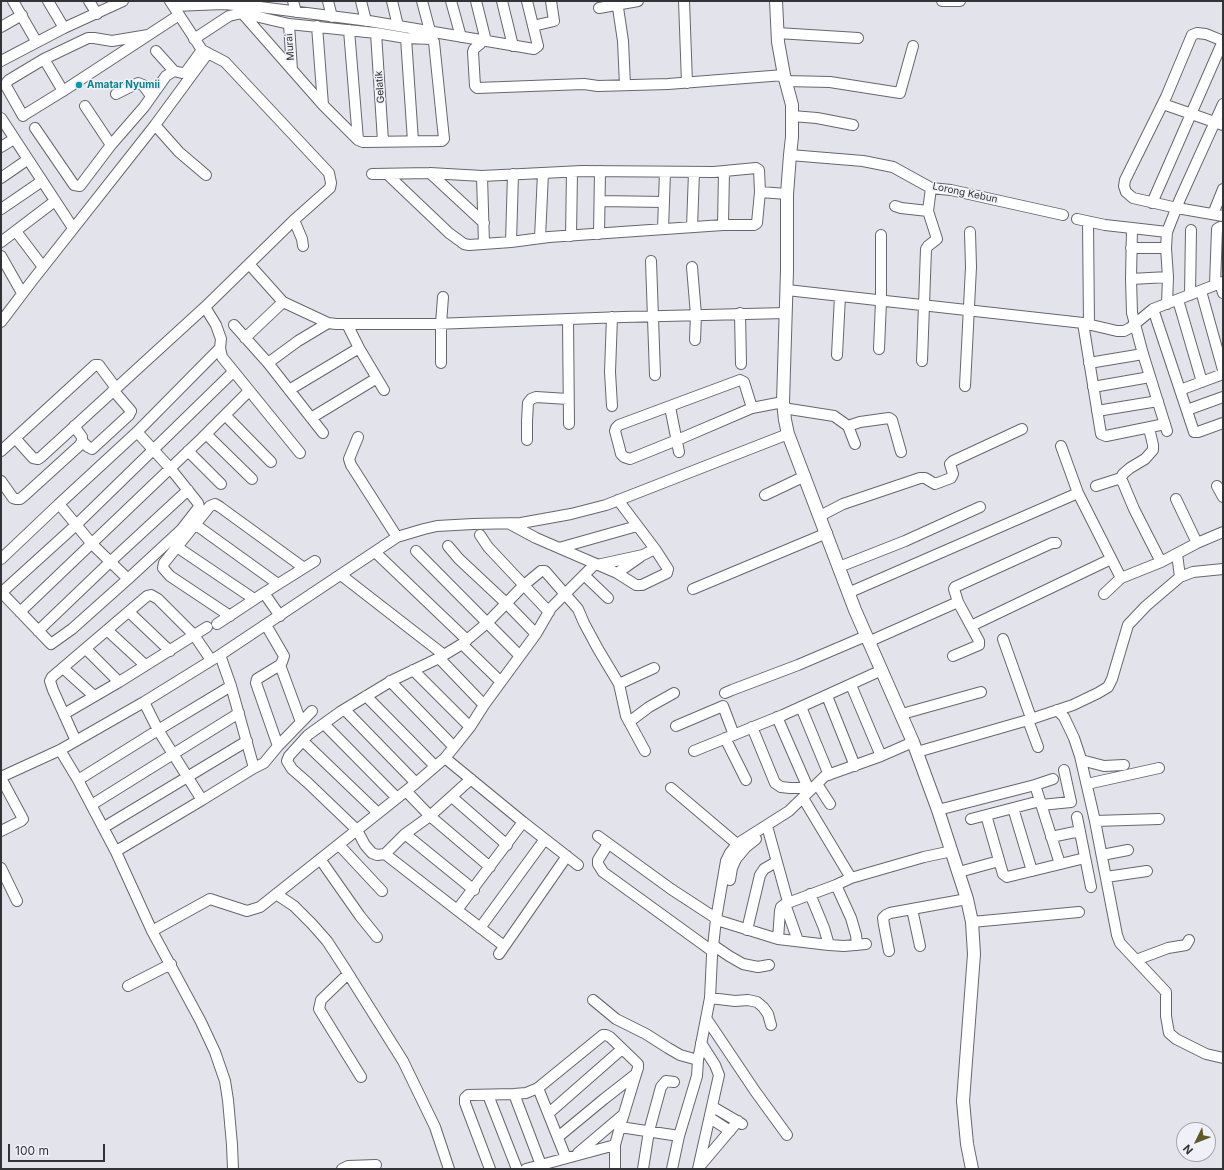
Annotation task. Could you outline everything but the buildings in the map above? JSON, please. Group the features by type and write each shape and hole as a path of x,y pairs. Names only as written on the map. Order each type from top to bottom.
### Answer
{"main road":[{"path":"776,1 778,42 784,78 792,105 792,137 787,194 787,290 783,405 788,434 827,533 848,593 867,639 902,714 915,747 938,810 967,899 972,922 974,954 964,1101 967,1144 972,1169"}],"street":[{"path":"13,1 36,41"},
{"path":"48,1 64,28"},
{"path":"89,1 97,14"},
{"path":"1,61 36,41 123,1"},
{"path":"293,1 296,12"},
{"path":"328,1 332,17"},
{"path":"361,1 366,21"},
{"path":"392,1 398,26"},
{"path":"422,1 430,31"},
{"path":"451,1 461,37"},
{"path":"476,1 484,41"},
{"path":"502,1 513,46"},
{"path":"23,116 148,35 174,7 223,2 257,4 296,12 430,31 532,49 537,48 538,46 526,1"},
{"path":"533,26 554,21 550,1"},
{"path":"599,8 618,3 638,1"},
{"path":"684,1 687,83"},
{"path":"942,1 960,1"},
{"path":"618,3 623,41 625,85"},
{"path":"15,438 33,458 38,459 41,457 205,307 294,220 330,188 331,183 329,173 225,62 218,57 205,52 194,39 174,7"},
{"path":"194,39 229,16 242,13 289,24 376,33 406,38 430,39 434,42 444,137 442,141 363,142 358,140 323,105 242,13"},
{"path":"1,27 22,15"},
{"name":"Murai","path":"289,24 292,70"},
{"path":"317,26 323,105"},
{"path":"349,30 358,140"},
{"name":"Gelatik","path":"376,33 383,141"},
{"path":"777,33 858,38"},
{"path":"1152,203 1223,41 1196,33 1192,35 1163,104 1125,180 1124,186 1126,192 1133,198 1152,203 1176,208 1218,215 1223,189"},
{"path":"148,35 112,41 88,38 44,59 9,80 6,84 23,116 76,186 82,184 111,144 144,107 166,76 174,71"},
{"path":"406,38 413,141"},
{"path":"484,41 474,49 473,52 476,87 531,87 584,84 598,86 784,78 830,82 900,93 913,46"},
{"path":"156,51 174,71 182,73 186,72 205,52"},
{"path":"1,322 42,267 155,125 205,52"},
{"path":"44,59 63,91"},
{"path":"116,94 134,84 140,83 151,96"},
{"path":"1163,104 1219,123"},
{"path":"1167,304 1167,232 1176,208 1219,123 1223,104"},
{"path":"85,106 111,144"},
{"path":"792,116 817,118 853,126"},
{"path":"1,118 27,160 73,228"},
{"path":"155,125 179,152 206,176"},
{"path":"1,147 14,138"},
{"name":"Lorong Kebun","path":"790,155 863,161 893,168 931,188 951,190 1063,215"},
{"path":"1,178 27,160"},
{"path":"372,174 430,173 482,176 572,172 694,172 758,169 760,192 756,224 754,225 723,225 663,229 469,245 464,244 449,233 387,174"},
{"path":"723,225 724,171"},
{"path":"571,236 572,172"},
{"path":"599,234 600,172"},
{"path":"663,229 665,172"},
{"path":"692,227 694,172"},
{"path":"430,173 484,222"},
{"path":"540,238 543,173"},
{"path":"512,242 513,174"},
{"path":"482,176 484,244"},
{"path":"1,209 42,181"},
{"path":"922,361 926,249 937,239 928,210 931,188"},
{"path":"760,192 787,194"},
{"path":"1,242 55,201"},
{"path":"600,201 664,202"},
{"path":"895,206 901,208 928,210"},
{"path":"1076,219 1088,222 1167,232"},
{"path":"294,220 302,239 303,246"},
{"path":"1088,222 1086,324 1089,363 1100,433 1104,436 1149,428 1166,427 1134,325 1130,279 1132,228"},
{"path":"1223,227 1217,229 1219,283 1223,293"},
{"path":"1190,295 1191,230"},
{"path":"965,386 971,267 970,232"},
{"path":"18,234 42,267"},
{"path":"879,348 881,235"},
{"path":"1131,248 1166,248"},
{"path":"1,256 22,293"},
{"path":"651,261 655,375"},
{"path":"249,264 283,302 328,323 438,324 612,317 786,313"},
{"path":"692,267 696,315 695,340"},
{"path":"1130,279 1168,277"},
{"path":"787,290 1086,324 1117,332 1124,331 1134,325 1153,309 1219,283"},
{"path":"1201,291 1223,370"},
{"path":"441,363 438,324 443,296"},
{"path":"837,355 840,296"},
{"path":"1178,300 1202,382"},
{"path":"244,338 283,302"},
{"path":"205,307 216,325 221,339 220,348 222,357 300,453"},
{"path":"1153,309 1196,433 1223,423"},
{"path":"740,313 741,364"},
{"path":"612,317 610,372 612,406"},
{"path":"298,341 319,319"},
{"path":"568,319 569,424"},
{"path":"268,363 298,341 328,323"},
{"path":"347,324 359,348 384,390"},
{"path":"234,325 244,338 268,363 323,433"},
{"path":"1,559 137,432 220,348"},
{"path":"289,390 359,348"},
{"path":"1089,363 1143,354"},
{"path":"1,451 95,365 99,366 131,411 129,415 92,449 82,441 82,437 74,426"},
{"path":"137,432 153,449 170,468 198,502 199,507 176,535 72,629 50,644 1,593 76,525 153,449 233,372"},
{"path":"1180,390 1223,374"},
{"path":"1093,387 1150,377"},
{"path":"312,418 377,378"},
{"path":"752,408 744,382 742,380 620,425 616,431 621,454 627,458 676,441 752,408 783,405 834,416 848,426 855,444"},
{"path":"20,612 249,391"},
{"path":"527,440 528,403 531,399 536,397 568,399"},
{"path":"1187,410 1223,397"},
{"path":"1097,411 1158,401"},
{"path":"670,407 679,452"},
{"path":"225,415 271,462"},
{"path":"848,426 860,422 889,418 892,420 901,452"},
{"path":"1096,486 1121,478 1130,468 1145,459 1153,450 1149,428"},
{"path":"820,516 843,504 920,478 925,478 934,484 951,478 954,474 950,464 953,461 1022,429"},
{"path":"206,434 252,479"},
{"path":"1,831 23,819 1,778 60,750 144,702 216,658 397,537 437,526 521,523 571,514 618,500 788,434"},
{"path":"358,437 349,460 397,537"},
{"path":"1,481 13,498 16,500 20,499 80,446 82,441"},
{"path":"1061,446 1078,492 1121,578"},
{"path":"188,451 221,484"},
{"path":"765,495 804,476"},
{"path":"1121,478 1134,509 1161,562"},
{"path":"1217,486 1223,497"},
{"path":"38,631 188,490"},
{"path":"848,593 1078,492"},
{"path":"1176,498 1197,543"},
{"path":"509,524 536,538 617,573 639,586 666,573 668,569 655,548 618,500"},
{"path":"59,504 92,544 128,579"},
{"path":"230,616 170,576 163,568 164,563 210,506 215,504 220,507 304,568"},
{"path":"839,567 905,541 980,507"},
{"path":"196,524 278,584"},
{"path":"559,548 637,526"},
{"path":"1104,594 1121,578 1161,562 1197,543 1223,532"},
{"path":"693,589 827,533"},
{"path":"480,535 488,547 549,612"},
{"path":"953,656 979,644 958,602 954,589 955,587 1052,543 1056,543"},
{"path":"178,546 254,599"},
{"path":"448,546 506,602 536,634"},
{"path":"617,573 655,548"},
{"path":"416,550 520,656"},
{"path":"375,552 464,642 501,682"},
{"path":"1176,554 1180,577"},
{"path":"152,931 210,899 247,911 260,907 416,783 445,758 470,727 484,705 536,634 551,608 584,575 596,564 643,555"},
{"path":"971,626 1111,559"},
{"path":"217,624 315,561"},
{"path":"720,900 726,895 732,868 736,859 754,840 789,811 809,790 826,776 881,756 1029,719 1073,705 1098,693 1108,687 1112,679 1128,625 1146,606 1180,577 1194,572 1223,569"},
{"path":"471,779 430,816 405,834 385,854 377,855 372,853 365,845 357,830 288,764 287,761 289,756 303,741 324,724 390,681 441,657 464,642 487,623 506,602 538,572 541,571 545,571 578,609 594,642 619,684 626,716 645,751"},
{"path":"341,575 441,657 484,705"},
{"path":"584,575 608,598"},
{"path":"264,593 280,616"},
{"path":"76,741 50,681 52,677 147,596 151,595 158,599 216,658 231,686 254,768"},
{"path":"725,693 867,639 958,602"},
{"path":"129,612 170,651"},
{"path":"266,625 284,656 280,665 257,679 256,683 278,746"},
{"path":"64,714 170,651 207,627"},
{"path":"107,630 145,665"},
{"path":"1003,639 1038,747"},
{"path":"86,649 119,682"},
{"path":"280,665 301,722"},
{"path":"63,668 94,696"},
{"path":"619,684 654,668"},
{"path":"413,670 470,727"},
{"path":"694,751 827,696 882,670"},
{"path":"390,681 454,747"},
{"path":"851,685 881,756"},
{"path":"78,780 231,686"},
{"path":"902,714 981,692"},
{"path":"630,722 640,713 674,693"},
{"path":"366,696 435,766"},
{"path":"827,696 855,766"},
{"path":"144,702 158,730 202,800"},
{"path":"676,726 723,706 730,736 746,780"},
{"path":"801,707 830,775"},
{"path":"345,710 416,783"},
{"path":"1057,710 1064,718 1074,738 1081,760 1102,855 1117,935 1120,943 1166,992 1166,1016 1169,1033 1176,1039 1206,1054 1223,1058"},
{"path":"118,850 264,763 278,746 312,711"},
{"path":"93,804 239,714"},
{"path":"777,717 809,790 851,878"},
{"path":"324,724 397,798"},
{"path":"752,727 774,783 780,787 809,790 830,804"},
{"path":"106,826 247,741"},
{"path":"303,741 378,813"},
{"path":"60,750 78,780 116,852 152,931 171,964 215,1052 225,1081 233,1169"},
{"path":"445,758 578,865"},
{"path":"1081,760 1104,766 1124,765"},
{"path":"1087,784 1159,768"},
{"path":"971,819 1013,808 1041,803 1071,802 1064,770"},
{"path":"938,810 1036,785 1053,779"},
{"path":"1036,785 1060,864"},
{"path":"671,788 737,844"},
{"path":"406,791 430,816 490,867"},
{"path":"452,797 507,845"},
{"path":"1013,808 1032,871"},
{"path":"986,815 1003,874 1006,877 1085,858"},
{"path":"1076,817 1091,887"},
{"path":"1095,821 1159,819"},
{"path":"457,910 474,890 523,822"},
{"path":"672,1169 679,1136 697,1076 698,1060 710,998 716,919 726,862 730,853 737,844 768,829"},
{"path":"768,829 786,903 798,941"},
{"path":"1051,837 1080,831"},
{"path":"405,834 474,890"},
{"path":"598,836 671,889 716,919 778,939 829,945 862,944 856,935 851,918 836,885"},
{"path":"480,928 545,839"},
{"path":"608,844 598,860 598,864 603,872 713,948 743,964 758,967 769,965"},
{"path":"338,845 382,891"},
{"path":"1102,855 1128,850"},
{"path":"778,939 780,911 781,907 786,903 851,878 924,857 952,851"},
{"path":"385,854 480,928 501,950 567,856"},
{"path":"320,859 360,916 377,937"},
{"path":"959,872 999,861"},
{"path":"747,930 760,875 764,869 776,862"},
{"path":"1,868 17,901"},
{"path":"1106,877 1147,871"},
{"path":"276,894 294,906 312,924 326,942 403,1061 435,1127 448,1169"},
{"path":"810,894 824,928 829,945"},
{"path":"889,952 884,918 886,915 967,899"},
{"path":"912,909 920,946"},
{"path":"972,922 1079,912"},
{"path":"1136,960 1168,948 1187,945 1189,940"},
{"path":"128,986 171,964"},
{"path":"348,974 321,1000 319,1009 361,1076"},
{"path":"710,998 735,1001 748,1000 757,1002 768,1014 771,1024"},
{"path":"593,1000 616,1019 646,1034 668,1048 698,1060"},
{"path":"706,1018 755,1091 787,1135"},
{"path":"490,1169 465,1103 465,1098 468,1095 526,1093 538,1088 603,1035 610,1037 638,1064 615,1145 615,1169"},
{"path":"698,1168 719,1076 715,1065 701,1043"},
{"path":"549,1113 622,1049"},
{"path":"558,1137 604,1098 636,1074"},
{"path":"643,1169 649,1131 661,1087 666,1081 674,1082"},
{"path":"538,1088 558,1137 571,1157"},
{"path":"514,1094 541,1165"},
{"path":"488,1095 517,1169"},
{"path":"698,1168 730,1131 741,1123 713,1107"},
{"path":"571,1157 624,1114"},
{"path":"710,1118 730,1131"},
{"path":"620,1127 679,1136"},
{"path":"526,1169 615,1145"},
{"path":"342,1169 348,1166 376,1165"}],"place":[{"name":"Amatar Nyumii","path":"79,85"}]}
